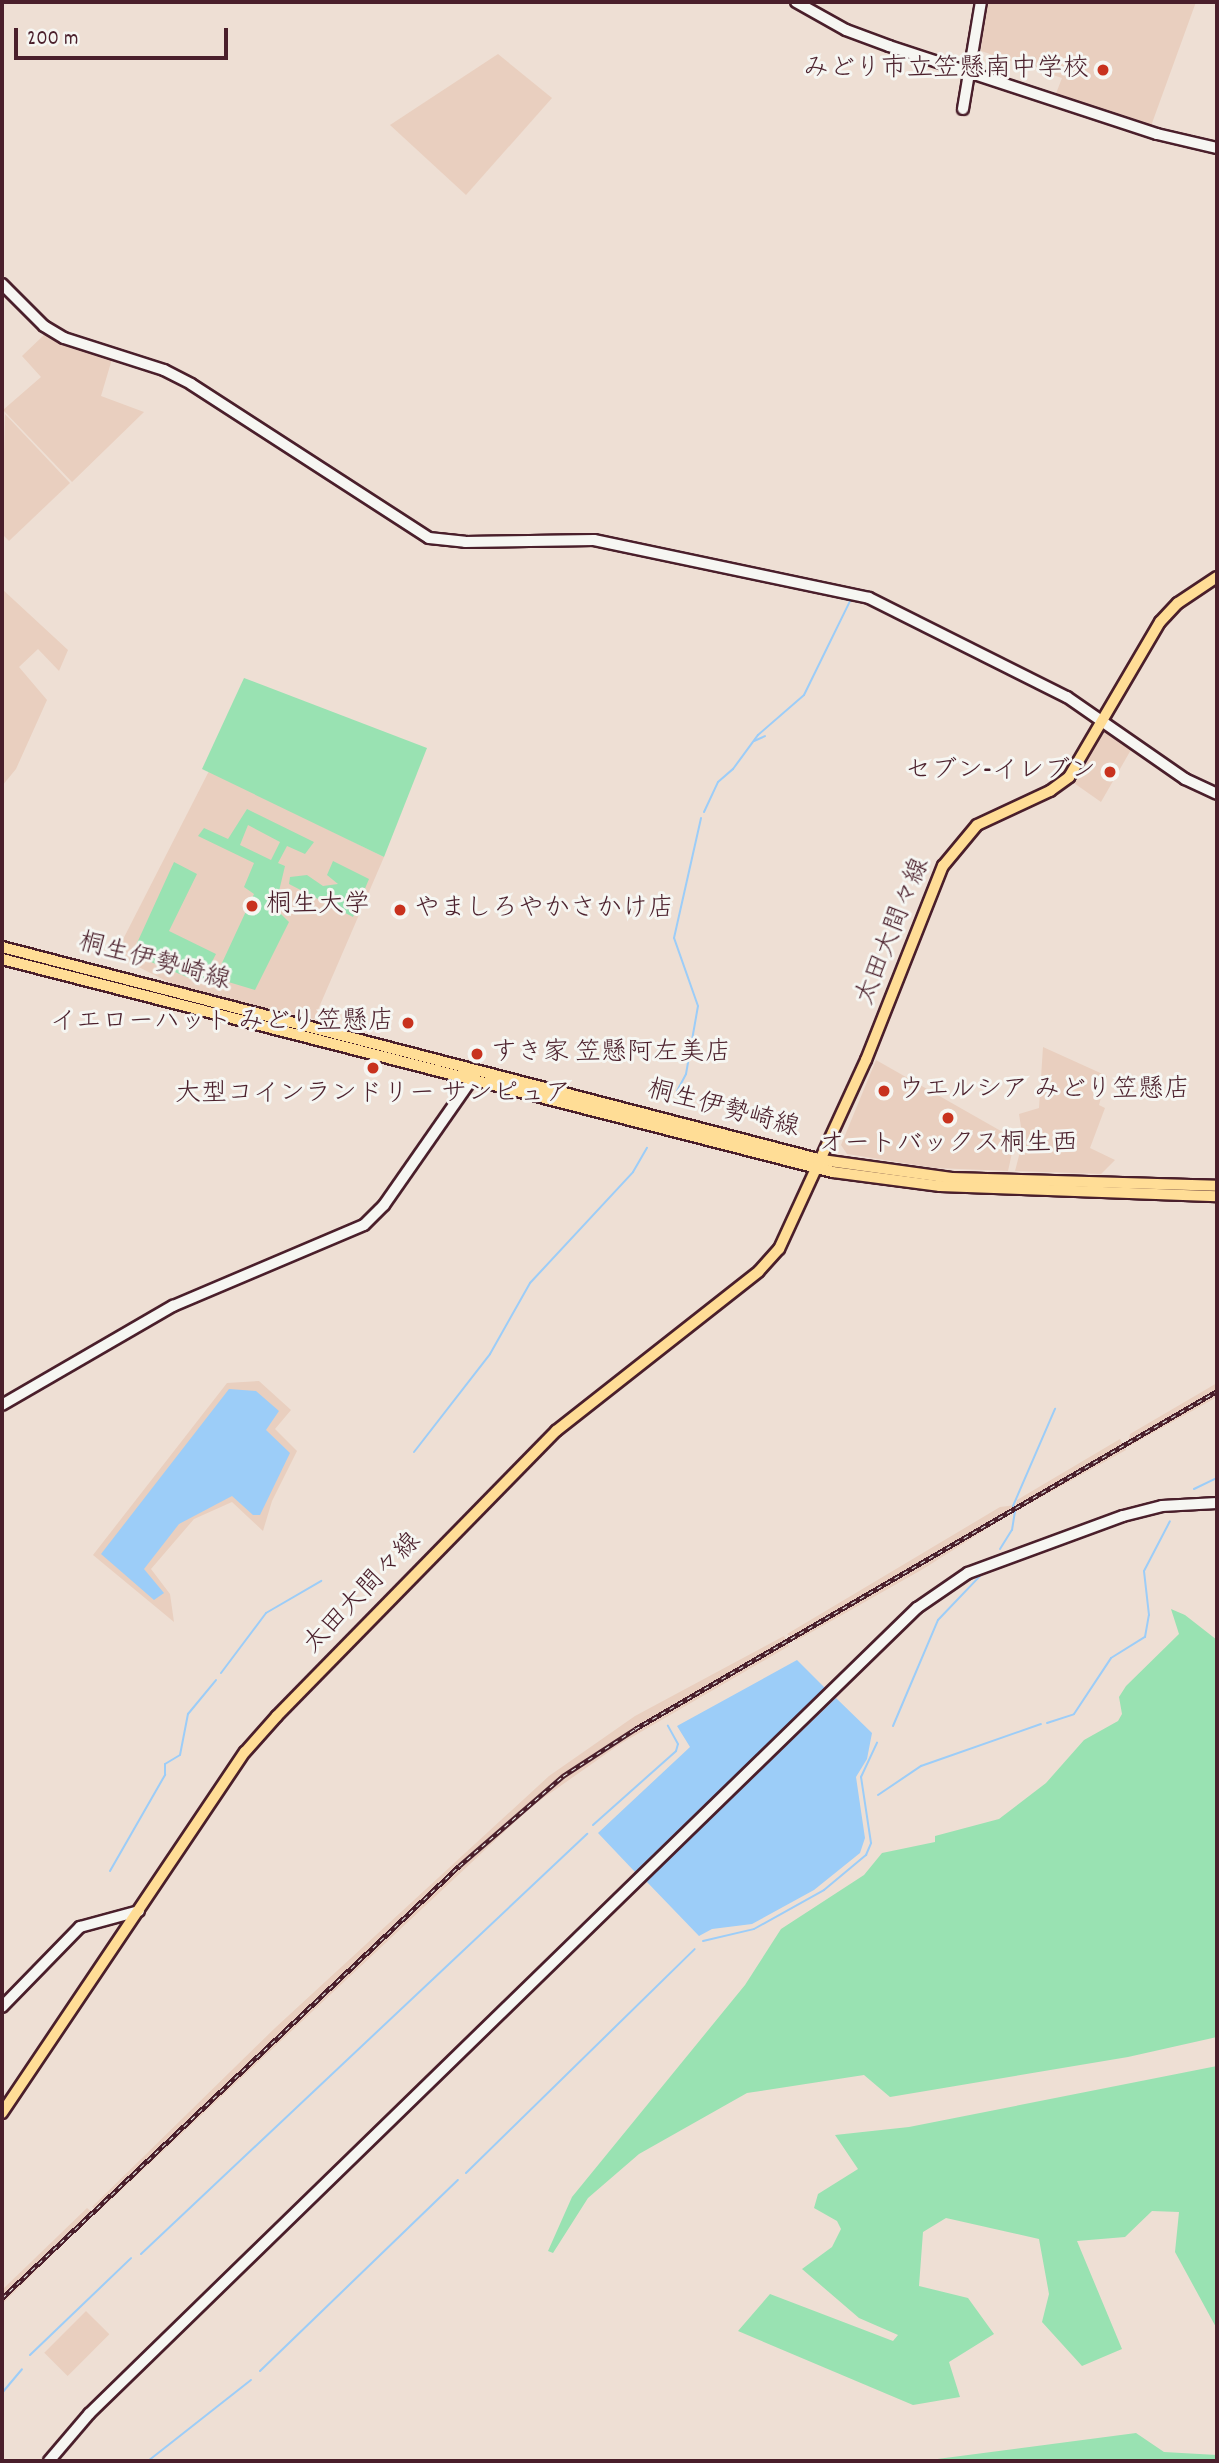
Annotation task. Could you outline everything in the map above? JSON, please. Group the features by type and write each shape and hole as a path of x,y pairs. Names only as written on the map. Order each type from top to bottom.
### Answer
{"main road":[{"name":"太田大間々線","path":"2,2113 245,1752 277,1716 556,1431 759,1272 788,1236 943,866 977,825 1063,782 1166,614 1217,577"},
{"name":"桐生伊勢崎線","path":"2,947 478,1071 875,1179 940,1186 1217,1196"},
{"name":"桐生伊勢崎線","path":"2,960 470,1081 820,1164 952,1178 1217,1186"}],"street":[{"path":"796,2 846,30 972,74 1217,148"},
{"path":"963,109 972,74 981,2"},
{"path":"2,284 44,326 64,338 164,370 191,383 429,538 465,542 593,540 855,594 1029,678 1103,720 1185,779 1217,794"},
{"path":"2,1405 173,1306 364,1225 384,1205 478,1071"},
{"path":"49,2461 89,2414 924,1603 991,1563 1131,1513 1162,1506 1217,1503"},
{"path":"2,2007 80,1927 139,1910"}],"shaded area":[{"name":"みどり市立笠懸南中学校","path":"985,2 1196,2 1151,126 1055,96 1062,78 981,51"},
{"path":"498,54 552,98 466,195 390,125"},
{"path":"45,334 112,359 101,396 144,412 72,482 3,410 41,377 22,356"},
{"path":"5,414 70,483 9,541 2,534"},
{"path":"2,589 68,650 59,671 38,649 19,667 47,700 16,769 2,786"},
{"path":"1106,730 1132,748 1101,802 1071,781"},
{"name":"桐生大学","path":"209,771 384,857 314,1019 182,989 115,955"},
{"path":"1043,1047 1107,1076 1099,1105 1105,1108 1090,1148 1115,1160 1101,1174 1015,1171 1023,1140 1019,1114 1039,1108"},
{"path":"876,1060 1015,1139 1008,1171 935,1168 847,1154 841,1145"},
{"path":"259,1381 291,1410 275,1429 297,1451 272,1501 263,1531 232,1502 194,1519 151,1569 170,1594 174,1622 93,1555 227,1383"},
{"path":"1217,1383 1217,1397 1128,1447 1130,1434"},
{"path":"1120,1439 1126,1450 1004,1518 923,1569 796,1641 787,1634 1000,1507 1016,1505 1017,1500"},
{"path":"784,1636 789,1646 620,1744 532,1806 99,2211 92,2207 275,2028 549,1776 635,1716"},
{"path":"87,2208 94,2214 2,2304 2,2290"},
{"path":"86,2311 109,2334 68,2376 44,2353"}],"green space":[{"path":"244,678 427,748 384,857 202,769"},
{"path":"247,809 314,842 305,854 287,846 278,863 285,866 275,908 289,922 255,990 215,978 254,894 244,887 254,863 198,836 204,828 228,839","holes":["248,825 280,842 271,860 240,845"]},
{"path":"333,861 369,879 353,917 289,884 290,877 307,875 323,886 338,884 327,875"},
{"path":"174,862 197,874 169,931 216,954 201,983 132,954"},
{"path":"1171,1609 1185,1615 1217,1640 1217,2037 1128,2057 890,2097 864,2075 747,2093 639,2154 588,2198 553,2253 548,2251 572,2197 745,1985 781,1929 864,1875 882,1853 935,1842 935,1836 999,1819 1046,1783 1084,1740 1118,1721 1122,1714 1119,1697 1126,1686 1179,1634"},
{"path":"1217,2066 1217,2329 1175,2252 1179,2212 1152,2211 1125,2237 1077,2241 1122,2349 1082,2366 1042,2322 1049,2294 1039,2239 946,2218 923,2232 919,2286 968,2298 994,2334 949,2362 960,2397 913,2405 738,2331 770,2294 893,2341 898,2335 859,2318 802,2269 832,2247 841,2229 837,2221 814,2208 818,2194 858,2169 835,2135 909,2127"},
{"path":"1136,2433 1164,2452 1217,2455 1217,2461 922,2461"}],"water":[{"path":"229,1389 256,1391 279,1411 266,1430 290,1453 260,1515 253,1515 232,1496 179,1524 144,1569 164,1593 154,1600 101,1554"},
{"path":"797,1660 826,1689 635,1872 598,1833 690,1747 677,1726"},
{"path":"836,1698 872,1733 867,1759 856,1777 865,1838 860,1853 814,1890 752,1924 712,1929 699,1936 646,1881"}],"waterway":[{"path":"704,812 718,782 733,769 758,735 804,695 851,599"},
{"path":"754,741 765,736"},
{"path":"677,1091 686,1074 698,1006 674,938 701,818"},
{"path":"414,1452 490,1354 530,1283 633,1172 647,1148"},
{"path":"1013,1506 1055,1409"},
{"path":"1194,1489 1217,1478"},
{"path":"1000,1549 1012,1530 1015,1511"},
{"path":"1047,1723 1074,1714 1111,1658 1145,1637 1149,1615 1144,1571 1170,1521"},
{"path":"893,1726 938,1620 981,1575"},
{"path":"221,1673 266,1613 321,1581"},
{"path":"110,1871 165,1775 165,1764 180,1755 188,1714 216,1680"},
{"path":"878,1795 921,1766 1041,1724"},
{"path":"593,1825 676,1751 678,1744 668,1726"},
{"path":"703,1941 754,1929 824,1890 866,1855 871,1843 861,1777 877,1742"},
{"path":"141,2254 587,1834"},
{"path":"466,2173 695,1949"},
{"path":"260,2371 458,2180"},
{"path":"30,2355 131,2258"},
{"path":"2,2393 22,2369"},
{"path":"148,2461 251,2380"}],"railway":[{"path":"2,2298 459,1866 563,1776 635,1729 1217,1391"}],"place":[{"name":"みどり市立笠懸南中学校","path":"1103,70"},
{"name":"セブン-イレブン","path":"1110,772"},
{"name":"桐生大学","path":"252,906"},
{"name":"やましろやかさかけ店","path":"400,910"},
{"name":"イエローハット みどり笠懸店","path":"408,1023"},
{"name":"すき家 笠懸阿左美店","path":"477,1054"},
{"name":"大型コインランドリー サンピュア","path":"373,1068"},
{"name":"ウエルシア みどり笠懸店","path":"884,1091"},
{"name":"オートバックス桐生西","path":"948,1118"}]}
